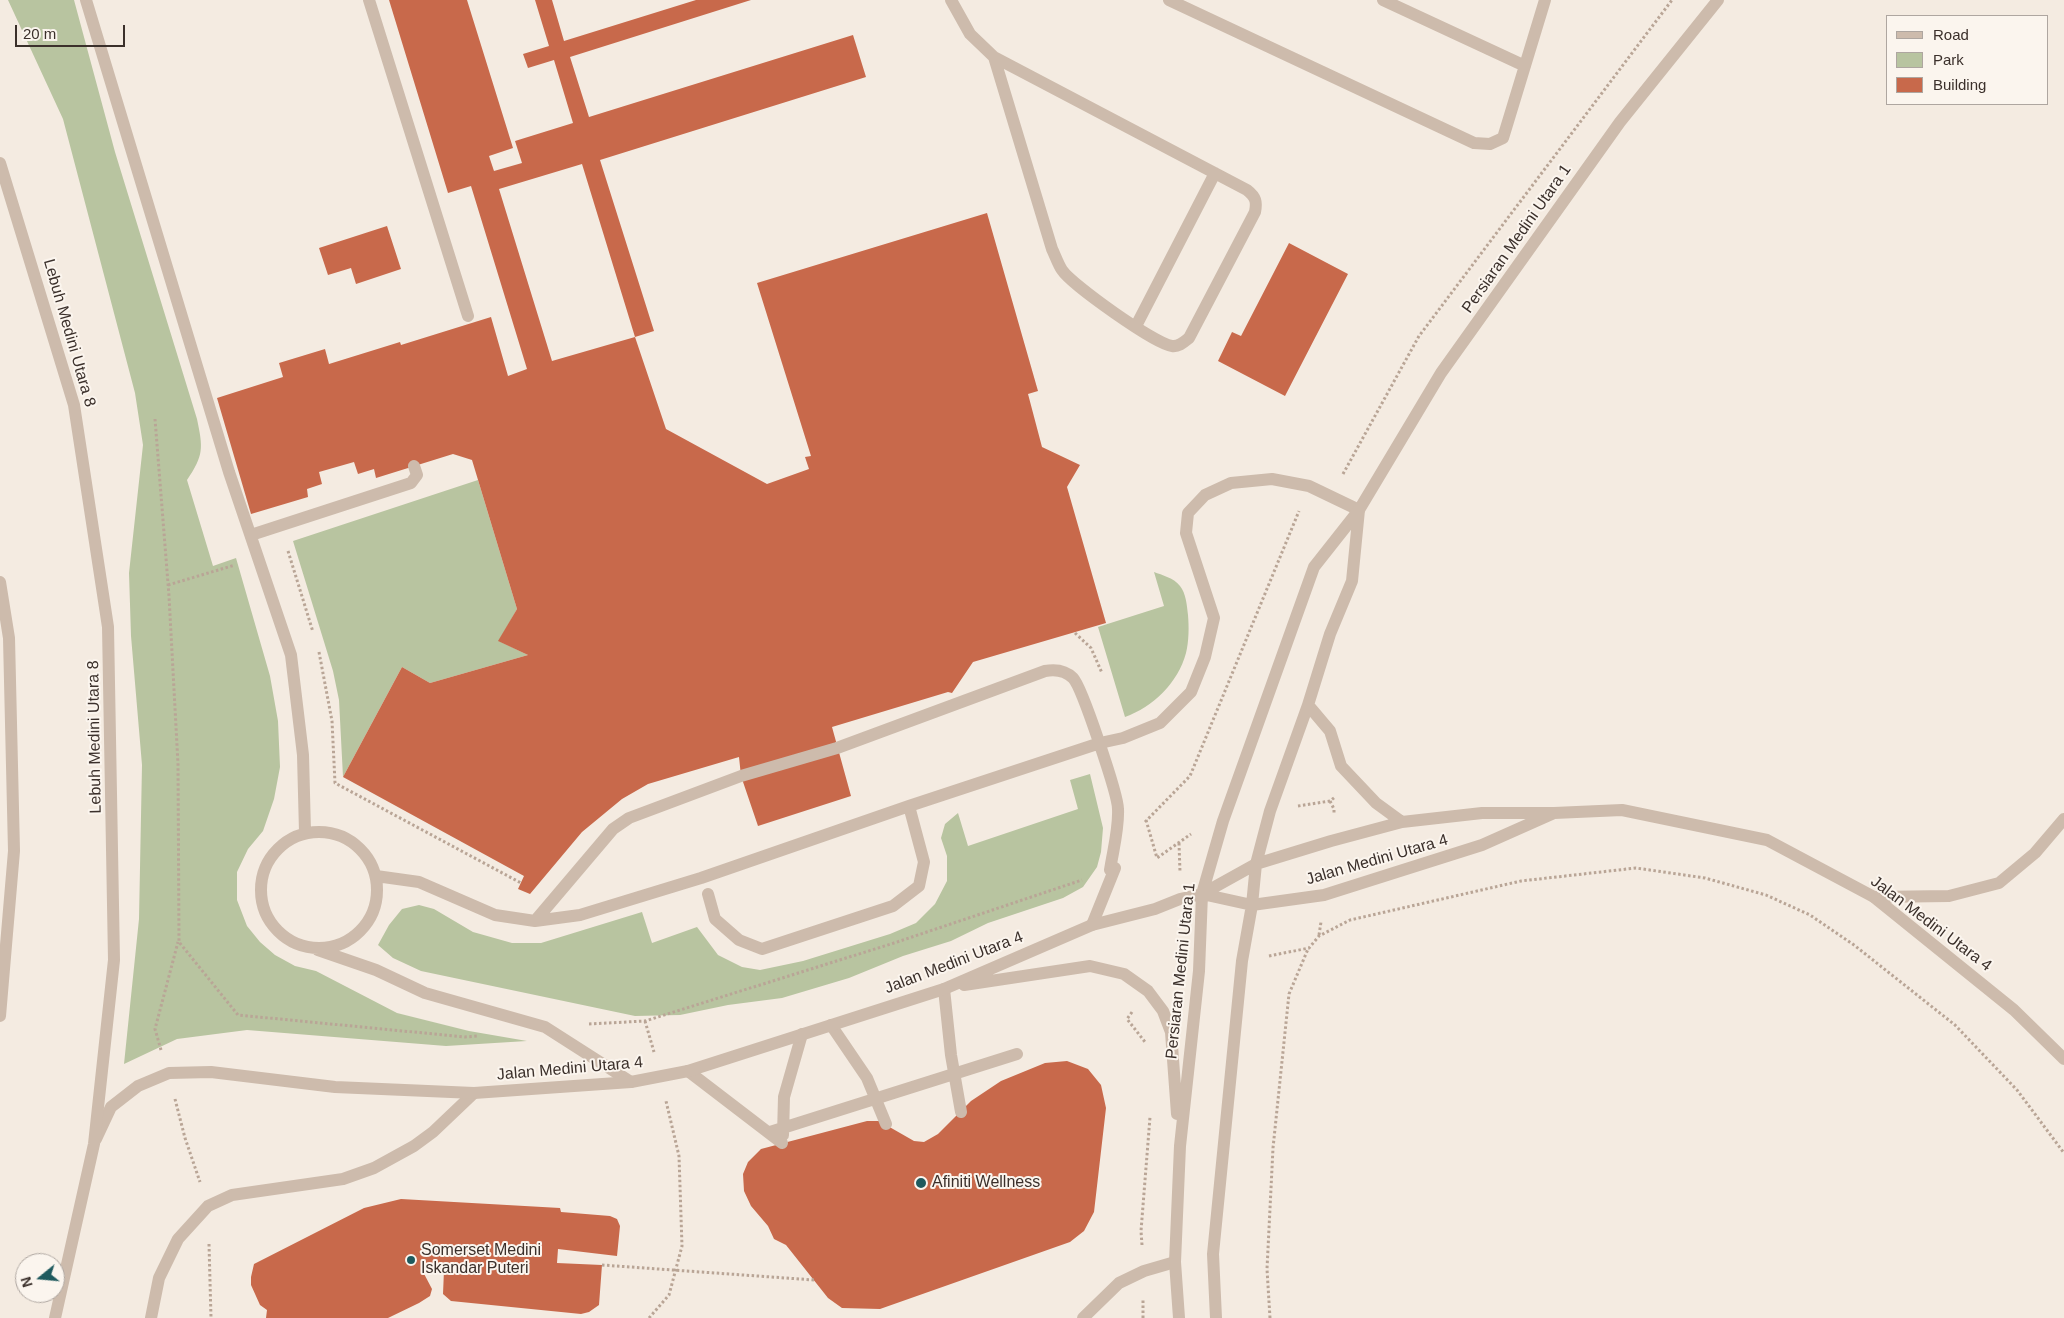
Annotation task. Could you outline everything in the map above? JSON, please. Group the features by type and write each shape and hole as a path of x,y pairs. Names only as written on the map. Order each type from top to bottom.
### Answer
{"street":[{"path":"86,0 233,469 251,535 291,656 303,755 305,832"},
{"path":"369,0 468,316"},
{"path":"951,0 970,34 994,57 1247,190 1254,196 1257,204 1255,212 1188,338 1182,344 1174,347 1166,344 1136,326 1080,286 1062,270 1052,249 994,57"},
{"path":"1169,0 1474,143 1490,144 1503,138 1545,0"},
{"path":"1383,0 1525,66"},
{"name":"Persiaran Medini Utara 1","path":"1179,1318 1175,1262 1180,1146 1199,970 1202,894 1223,821 1314,567 1359,510 1441,373 1620,122 1718,0"},
{"name":"Lebuh Medini Utara 8","path":"0,163 74,405 108,627 114,960 94,1144 55,1318"},
{"path":"1136,326 1215,173"},
{"path":"251,535 412,483 417,475 414,466"},
{"path":"376,876 419,882 496,915 535,921 580,915 701,878 909,806 1100,743 1123,738 1160,723 1191,692 1206,657 1214,618 1186,533 1188,513 1205,495 1231,483 1272,479 1309,486 1359,510"},
{"name":"Persiaran Medini Utara 1","path":"1216,1318 1213,1254 1241,971 1252,905 1256,864 1270,811 1308,705 1330,634 1352,581 1359,510"},
{"path":"0,582 9,638 14,851 0,1016"},
{"path":"535,921 613,829 628,818 741,776 837,748 1045,671 1055,669 1066,672 1080,688 1100,743 1118,808 1110,870 1115,868 1092,926"},
{"path":"1308,705 1330,732 1342,766 1376,803 1402,822"},
{"path":"708,894 715,919 739,940 762,948 893,906 919,886 924,862 909,806"},
{"name":"Jalan Medini Utara 4","path":"94,1144 111,1107 138,1086 168,1073 211,1072 335,1087 474,1093 632,1082 688,1071 944,988 1092,926 1202,894 1256,864 1402,822 1482,812 1554,813 1622,810 1767,840 1874,897 2014,1010 2064,1059"},
{"name":"Jalan Medini Utara 4","path":"1202,894 1252,905 1324,895 1482,845 1554,813"},
{"path":"1874,897 1949,896 1999,883 2035,853 2064,819"},
{"path":"314,948 333,947 350,940 364,927 373,912 377,894 376,876 368,858 357,845 341,835 323,831 305,832 288,840 274,852 265,867 260,885 262,904 269,921 281,935 296,944 314,948 376,970 425,994 546,1027 632,1082"},
{"path":"960,1112 944,988 1090,966 1124,974 1148,991 1163,1011 1172,1032 1180,1146"},
{"path":"831,1025 867,1078 886,1124"},
{"path":"783,1128 784,1097 802,1034"},
{"path":"688,1071 770,1132 1017,1054"},
{"path":"151,1318 159,1278 178,1239 208,1206 232,1195 343,1179 374,1168 414,1146 474,1093"},
{"path":"1083,1318 1119,1282 1144,1271 1175,1262"}],"path":[{"path":"288,551 313,633"},
{"path":"168,585 232,565"},
{"path":"318,651 323,668 332,721 335,783 521,883"},
{"path":"1330,801 1334,809"},
{"path":"1319,936 1350,920 1521,881 1636,868 1705,878 1766,895 1810,914 1854,945 1954,1025 2017,1090 2064,1153"},
{"path":"178,942 155,1029 184,1138 208,1206 211,1318"},
{"path":"1270,1318 1267,1269 1272,1158 1289,994 1309,948"},
{"path":"1148,991 1127,1019 1145,1041 1148,1048"},
{"path":"645,1021 661,1076 679,1156 682,1246 668,1295 649,1318"},
{"path":"1143,1318 1144,1271 1141,1231 1151,1109"},
{"path":"602,1265 814,1280"}],"green space":[{"path":"8,0 74,0 115,152 197,419 201,451 197,464 187,480 213,566 236,558 270,676 278,721 280,767 274,799 263,831 248,849 237,872 237,900 247,926 260,942 275,955 295,966 316,971 397,1013 469,1031 527,1041 446,1046 247,1030 177,1039 124,1064 139,919 142,765 131,636 129,573 143,445 135,393 63,119"},
{"path":"478,480 517,609 499,641 528,655 430,683 402,667 343,777 339,700 333,671 293,541"},
{"path":"1154,572 1175,581 1184,592 1188,620 1186,653 1171,684 1145,707 1125,717 1098,627 1164,606"},
{"path":"1090,774 1103,828 1101,852 1097,867 1083,887 1063,898 988,923 951,941 903,956 849,978 782,998 728,1005 680,1015 635,1016 421,971 393,958 378,945 389,925 402,909 419,905 434,909 473,932 512,943 541,943 642,912 652,943 697,927 718,955 742,967 760,970 803,961 890,934 916,923 935,904 947,881 947,856 941,838 945,824 958,813 968,846 1078,809 1070,780"}],"building":[{"path":"389,0 467,0 513,148 489,156 494,171 522,163 515,141 573,123 554,60 528,68 523,54 549,46 535,0 552,0 564,41 696,0 751,0 570,57 589,117 853,35 866,77 600,160 654,331 635,337 666,429 767,484 809,469 805,457 811,456 757,283 987,213 1038,391 1028,394 1042,447 1080,465 1067,487 1106,623 973,662 952,693 948,692 832,727 851,796 758,826 741,776 739,757 648,784 622,799 582,832 530,894 518,889 524,876 343,777 402,667 430,683 528,655 498,641 517,609 472,460 453,454 376,478 374,469 358,474 354,462 319,472 322,484 307,489 308,497 251,514 217,398 283,377 279,363 325,349 329,364 400,342 401,345 491,317 508,376 527,369 471,186 448,193","holes":["582,164 635,337 552,361 499,189"]},
{"path":"387,226 401,269 356,284 351,268 328,275 319,248"},
{"path":"1289,243 1348,274 1285,396 1218,361 1232,332 1241,336"},
{"name":"Afiniti Wellness","path":"1067,1061 1088,1069 1101,1085 1106,1108 1094,1212 1084,1231 1070,1242 880,1309 842,1308 828,1298 786,1245 774,1239 768,1226 751,1206 744,1191 743,1174 748,1162 761,1149 867,1121 879,1121 914,1141 924,1142 938,1134 971,1101 1001,1081 1045,1063"},
{"name":"Somerset Medini Iskandar Puteri","path":"401,1199 560,1208 561,1212 610,1216 617,1219 620,1226 617,1256 558,1249 557,1263 602,1265 599,1305 589,1312 581,1314 451,1301 443,1294 444,1270 421,1268 432,1289 430,1296 388,1318 266,1318 267,1310 260,1305 251,1285 254,1264 364,1208"}],"place":[{"name":"Afiniti Wellness","path":"921,1183"},
{"name":"Somerset Medini Iskandar Puteri","path":"411,1260"}]}
